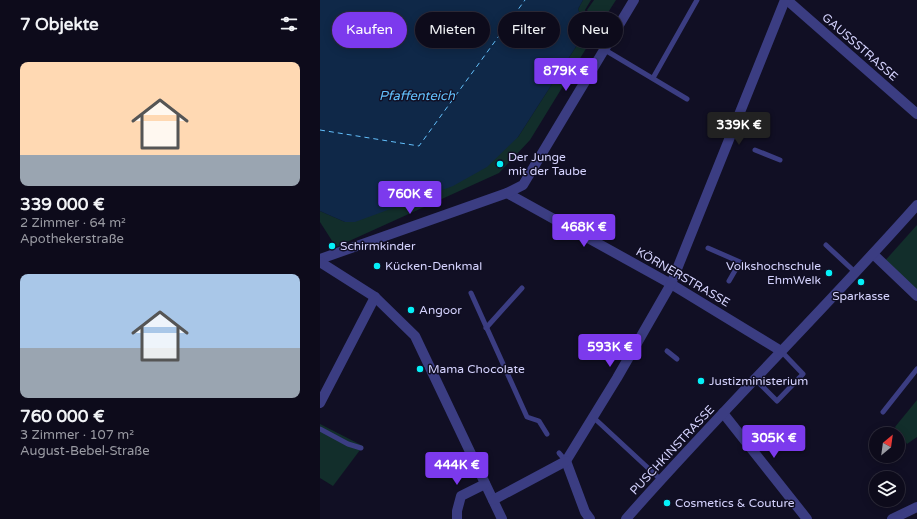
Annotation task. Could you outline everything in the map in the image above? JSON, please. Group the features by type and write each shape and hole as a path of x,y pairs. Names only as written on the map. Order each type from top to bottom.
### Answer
{"street":[{"path":"320,258 507,193 523,185 634,0"},
{"path":"492,500 563,457 593,417 646,336 692,240 786,0"},
{"name":"GAUSSSTRASSE","path":"786,0 917,114"},
{"name":"KÖRNERSTRASSE","path":"507,193 671,284 781,351"},
{"name":"PUSCHKINSTRASSE","path":"626,519 781,351 856,274 917,205"},
{"path":"873,254 917,296"},
{"path":"320,262 375,297 415,336 502,519"},
{"path":"320,403 375,297"},
{"path":"723,413 807,519"},
{"path":"563,457 585,512 590,519"},
{"path":"456,519 456,512 461,496 485,484"},
{"path":"892,519 917,506"}],"lane":[{"path":"653,78 697,0"},
{"path":"605,50 687,99"},
{"path":"755,150 780,160"},
{"path":"826,246 856,274"},
{"path":"708,248 740,262 729,281"},
{"path":"486,328 522,288"},
{"path":"471,293 526,417 539,421 548,434"},
{"path":"667,351 677,359"},
{"path":"755,379 777,401 804,374 781,351"},
{"path":"883,412 917,369"},
{"path":"593,417 661,480"},
{"path":"320,429 348,444 361,448"}],"green space":[{"path":"583,0 591,0 585,10 586,12 579,12 578,9"},
{"path":"594,0 616,0 608,12 588,12 587,10"},
{"path":"575,48 586,48 530,140 499,173 336,247 320,222 320,211 345,222 518,137"},
{"path":"917,225 917,296 883,263"},
{"path":"917,400 917,437 907,444 905,441 905,427 895,427"},
{"path":"320,424 363,446 333,486 320,478"}],"water":[{"name":"Pfaffenteich","path":"320,0 583,0 578,9 579,12 568,12 568,48 575,48 518,137 487,167 453,186 355,222 345,222 320,211"}],"ferry route":[{"path":"320,130 419,146 525,0"}],"place":[{"name":"Der Junge mit der Taube","path":"500,164"},
{"name":"Schirmkinder","path":"332,246"},
{"name":"Kücken-Denkmal","path":"377,266"},
{"name":"Volkshochschule EhmWelk","path":"829,273"},
{"name":"Sparkasse","path":"861,282"},
{"name":"Angoor","path":"411,310"},
{"name":"Mama Chocolate","path":"420,369"},
{"name":"Justizministerium","path":"701,381"},
{"name":"Cosmetics & Couture","path":"667,503"}]}
